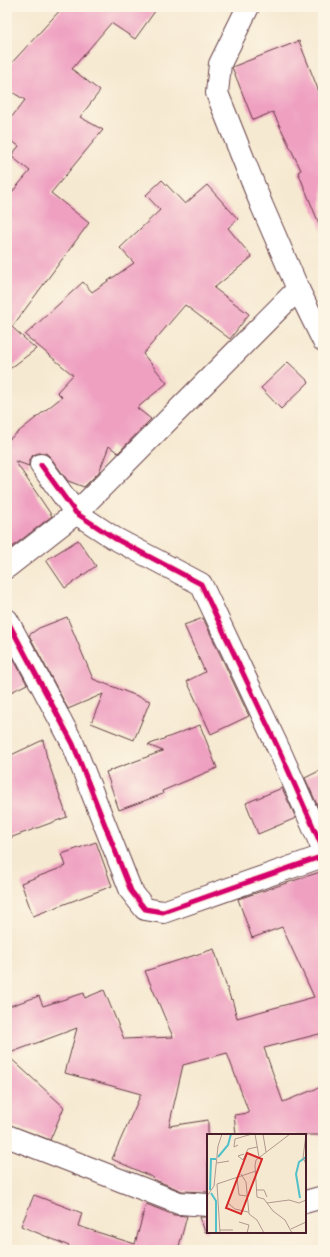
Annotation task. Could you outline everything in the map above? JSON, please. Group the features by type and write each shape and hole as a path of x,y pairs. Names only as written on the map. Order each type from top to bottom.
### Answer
{"street":[{"path":"248,7 220,64 217,93 262,206 298,289 323,340"},
{"path":"7,567 76,513 298,289"},
{"path":"42,466 76,513 114,538 201,584 281,754 323,849"},
{"path":"7,620 73,744 131,891 145,909 164,912 323,856"},
{"path":"7,1136 179,1203 207,1205"},
{"path":"306,1202 323,1197"}],"building":[{"path":"63,7 158,7 135,39 111,23 72,69 100,91 80,117 103,130 51,193 89,223 12,327 36,349 7,371 7,198 30,171 11,156 19,146 7,138 7,123 25,100 7,89 7,68"},
{"path":"299,41 323,102 322,231 298,172 301,170 273,112 253,120 232,67"},
{"path":"162,180 185,204 207,185 238,219 228,228 252,257 214,288 249,314 230,339 185,305 143,354 167,383 137,408 151,419 118,453 109,446 99,472 84,487 68,481 46,453 33,455 29,460 29,466 15,461 52,516 7,551 7,441 62,397 57,392 73,375 25,335 83,282 92,292 134,263 120,248 160,210 146,195"},
{"path":"288,362 309,382 281,409 261,388"},
{"path":"78,540 96,566 65,588 46,560"},
{"path":"67,617 93,679 150,701 134,740 91,723 103,694 68,709 29,635 39,628"},
{"path":"203,618 249,716 211,734 187,681 205,672 184,625"},
{"path":"7,647 27,684 7,694"},
{"path":"200,725 217,768 162,791 163,794 119,810 106,772 163,751 148,745"},
{"path":"43,740 47,758 67,817 7,839 7,757"},
{"path":"323,769 323,808 319,809 305,778"},
{"path":"282,788 296,818 258,834 246,803"},
{"path":"96,842 112,886 33,916 21,883 66,866 62,854"},
{"path":"323,871 323,1033 264,1048 283,1102 323,1086 323,1135 236,1134 234,1115 249,1113 227,1053 183,1065 169,1126 208,1120 208,1134 207,1192 182,1191 112,1159 141,1094 65,1073 77,1028 7,1054 7,1007 39,996 43,1006 84,993 85,998 104,990 124,1039 173,1037 145,971 214,949 231,1000 232,999 237,1018 314,997 282,927 252,938 238,899"},
{"path":"7,1055 64,1107 50,1140 7,1124"},
{"path":"34,1195 82,1213 78,1226 135,1244 146,1204 174,1215 187,1216 178,1250 68,1250 69,1246 21,1226"},
{"path":"200,1217 207,1217 207,1231 205,1232"}],"cycle path":[{"path":"41,465 76,513 114,538 201,584 281,754 323,849"},
{"path":"7,620 73,744 131,891 145,909 163,912 323,856"}]}
